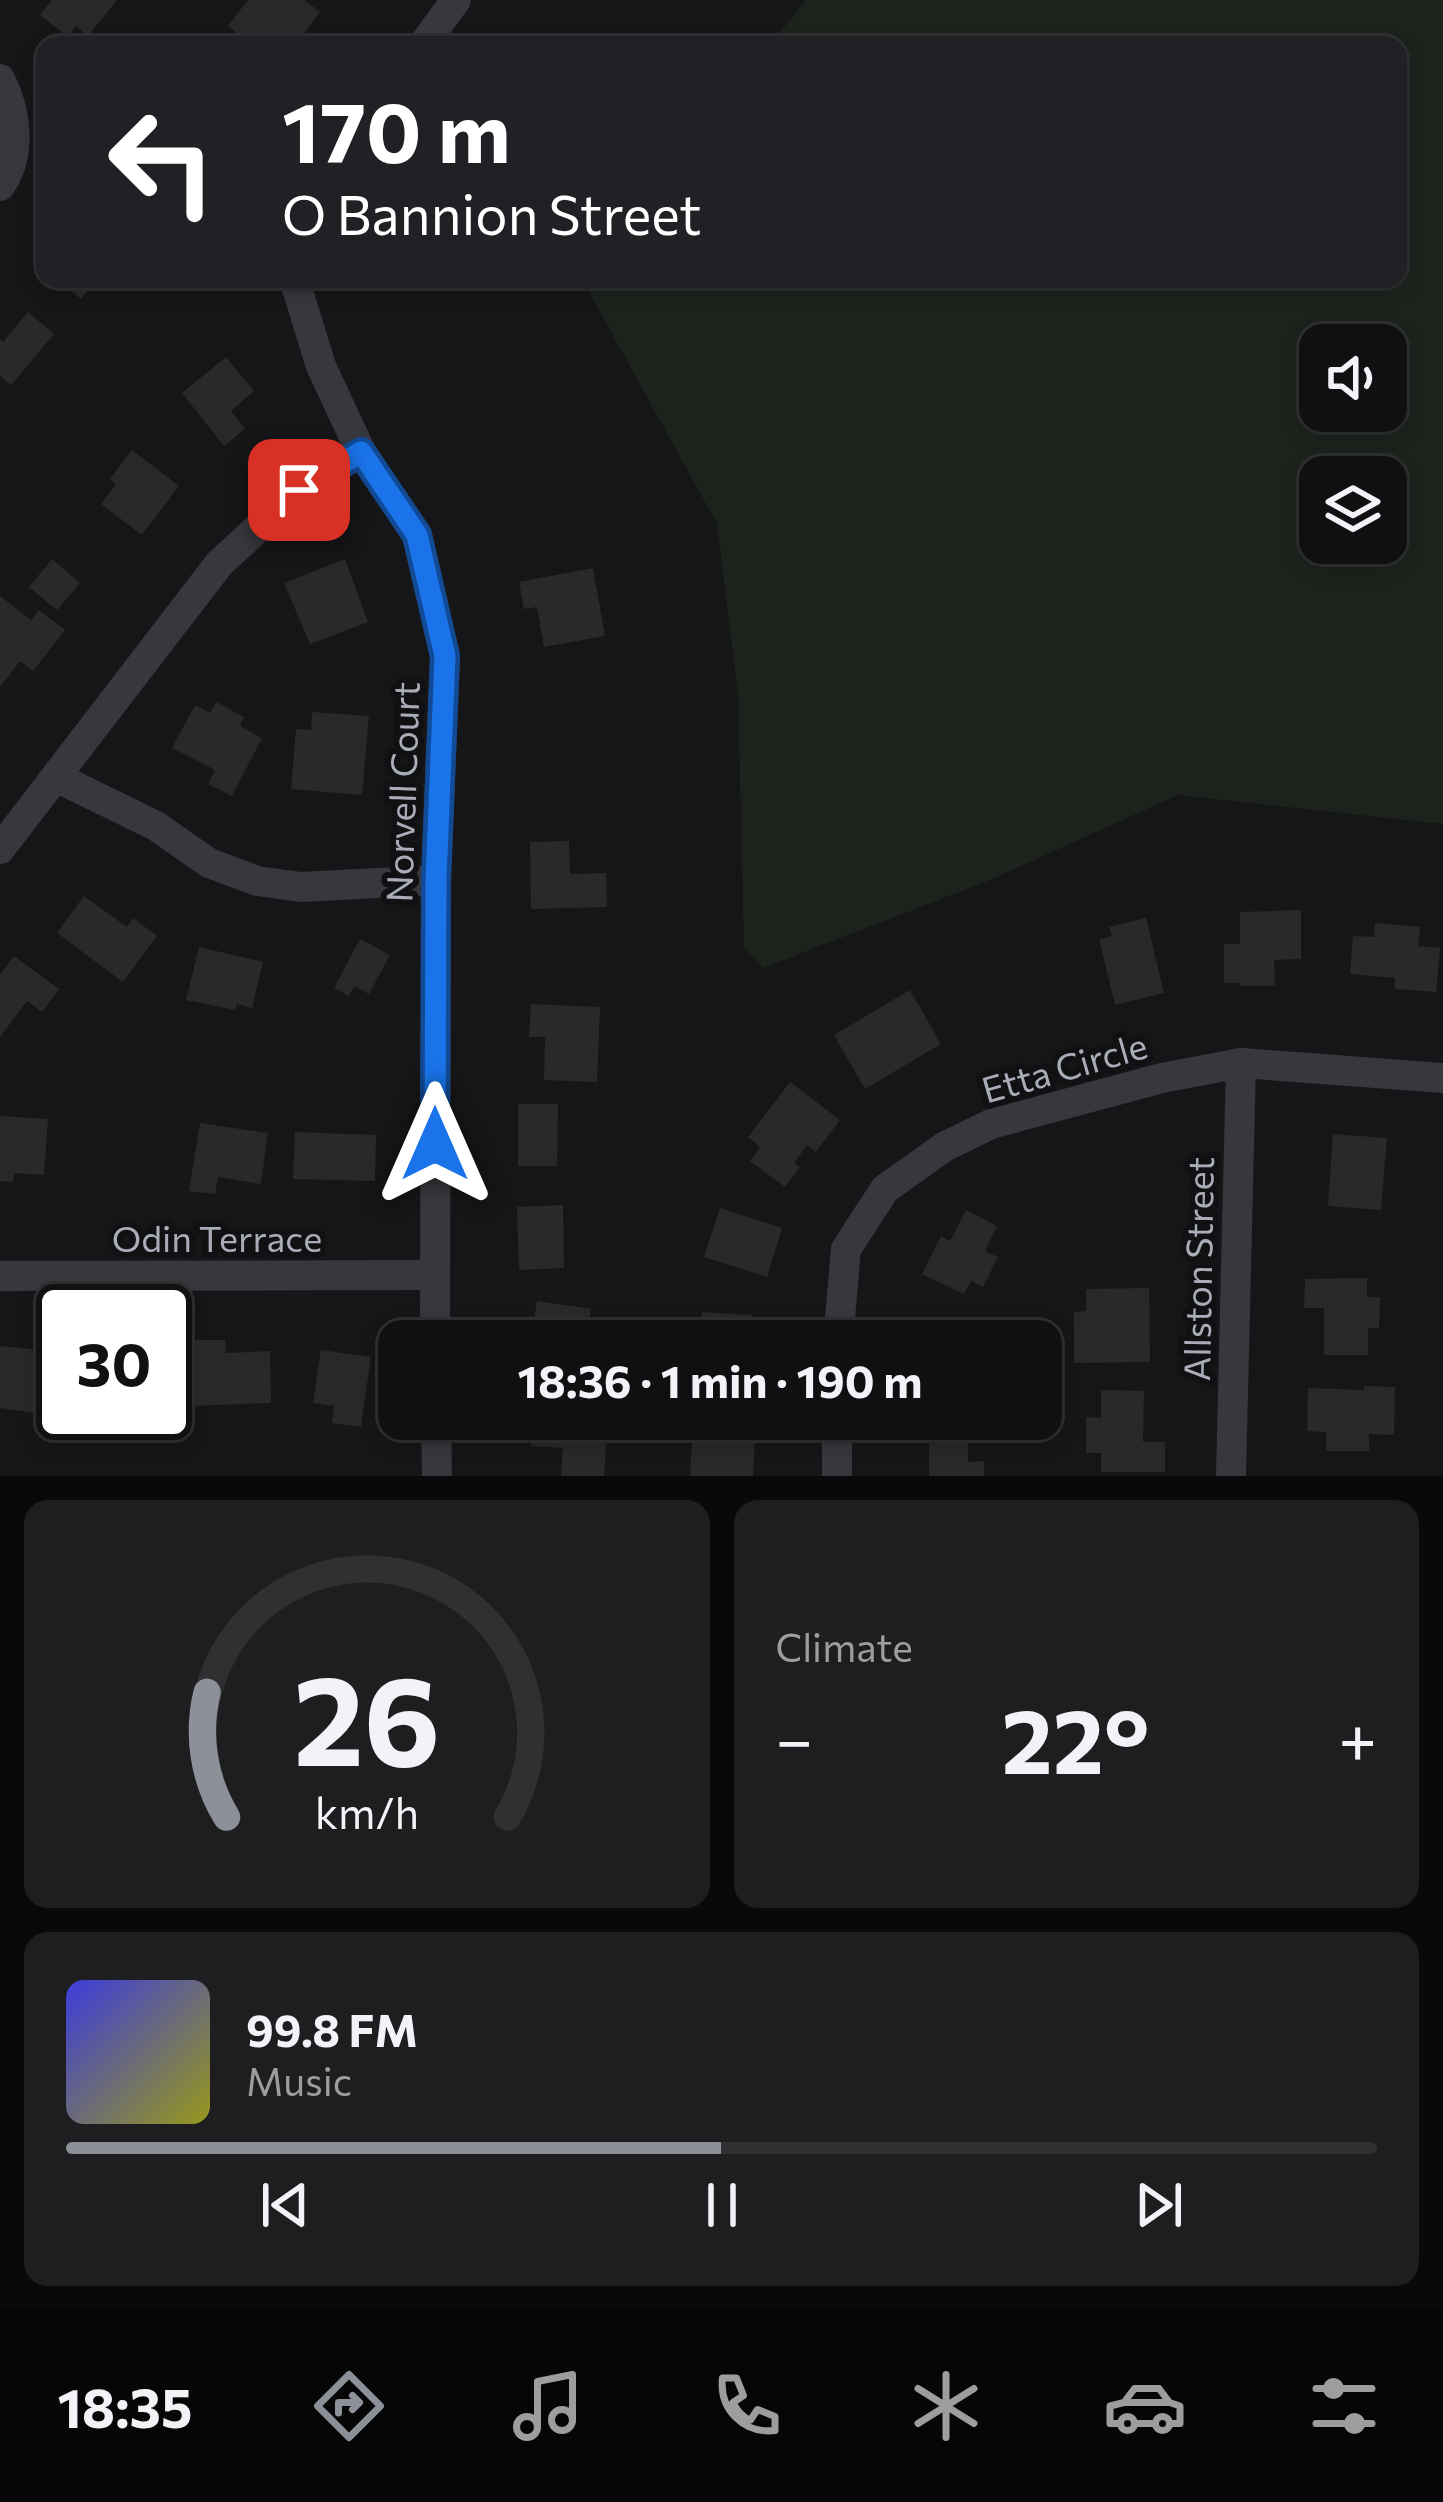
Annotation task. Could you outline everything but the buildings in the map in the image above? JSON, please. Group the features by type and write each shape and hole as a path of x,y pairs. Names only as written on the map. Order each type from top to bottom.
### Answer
{"street":[{"path":"430,36 456,0"},
{"path":"0,79 10,98 15,137 9,173 0,186"},
{"name":"Norvell Court","path":"297,288 321,366 361,452 417,535 445,656 436,880 435,1320"},
{"path":"0,849 219,564 299,490 361,452"},
{"path":"56,777 156,826 208,863 257,881 301,887 436,880"},
{"name":"Etta Circle","path":"840,1320 846,1250 885,1189 944,1147 992,1124 1162,1078 1241,1063 1443,1078"},
{"name":"Allston Street","path":"1231,1476 1241,1063"},
{"name":"Odin Terrace","path":"0,1276 435,1275"},
{"path":"436,1440 436,1476"},
{"path":"837,1440 837,1476"}],"shaded area":[{"path":"806,0 1443,0 1443,824 1178,795 990,880 763,968 744,947 738,694 717,524 589,288 1407,288 1407,36 777,36"}],"route":[{"path":"299,490 361,452 417,535 445,656 436,880 435,1144"}]}
